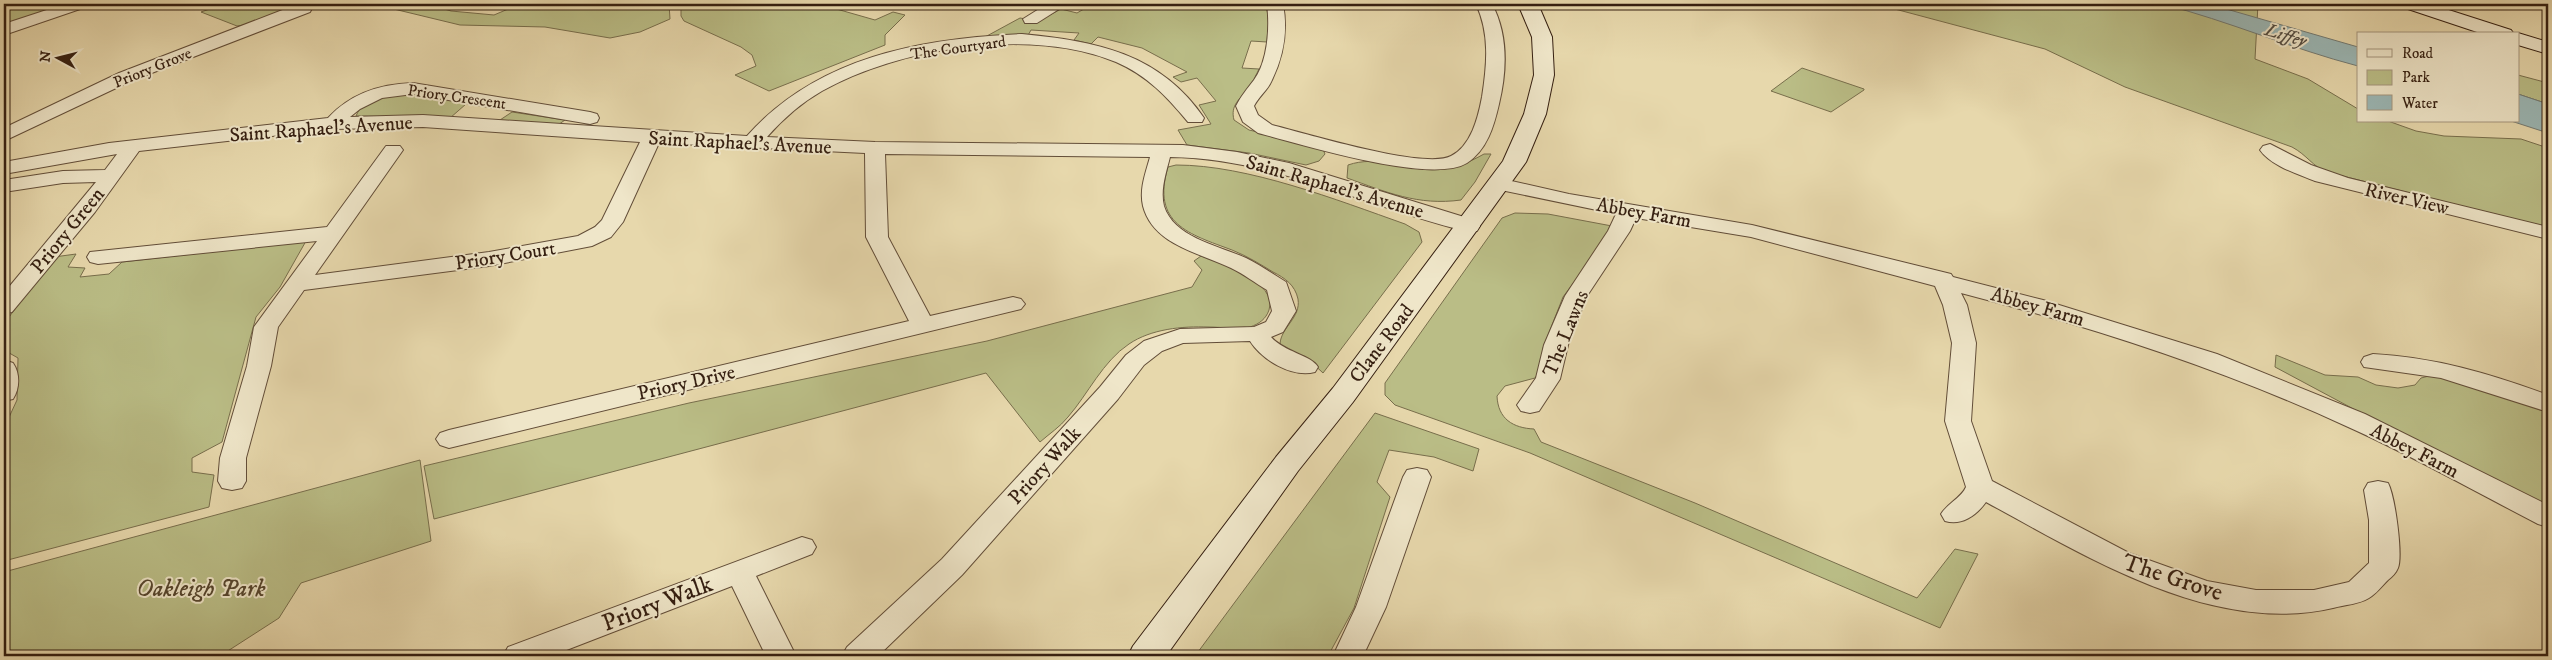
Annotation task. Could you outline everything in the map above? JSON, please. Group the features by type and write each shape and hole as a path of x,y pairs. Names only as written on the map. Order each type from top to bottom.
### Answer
{"main road":[{"name":"Clane Road","path":"1146,656 1287,464 1343,395 1469,226 1522,149 1541,97 1544,75 1542,37 1528,4"},
{"path":"2412,4 2498,32"},
{"path":"2520,39 2548,48"}],"street":[{"path":"4,30 80,4"},
{"path":"1031,19 1059,4"},
{"path":"1275,4 1277,42 1263,81 1252,92 1244,106 1250,118 1265,129 1422,165 1458,160 1470,152 1478,139 1486,119 1495,75 1494,28 1484,4"},
{"name":"Priory Grove","path":"4,135 125,77 304,8"},
{"path":"211,24 237,33"},
{"name":"The Courtyard","path":"752,142 792,102 824,82 883,59 924,49 988,40 1016,39 1062,43 1104,51 1141,67 1162,80 1185,101 1195,118"},
{"name":"Priory Crescent","path":"334,123 350,107 364,97 406,88 426,89 590,118"},
{"name":"Saint Raphael's Avenue","path":"8,161 251,130 334,123 423,121 652,137 875,148 1161,151 1237,158 1282,167 1469,226"},
{"name":"Priory Court","path":"299,284 488,259 584,241 603,232 612,222 652,137"},
{"name":"Priory Green","path":"4,307 88,208 133,146"},
{"path":"875,148 877,237 923,326"},
{"path":"232,481 233,458 259,366 266,327 299,284 393,150"},
{"path":"1321,179 1351,150"},
{"name":"River View","path":"2270,150 2287,162 2307,172 2341,183 2548,234"},
{"name":"Priory Walk","path":"858,656 952,567 1109,393 1135,360 1153,346 1180,336 1257,334 1275,327 1284,311 1278,287 1249,269 1190,242 1166,228 1158,216 1152,193 1153,178 1161,151"},
{"name":"Priory Green","path":"4,186 64,177 110,176"},
{"name":"Abbey Farm","path":"1498,184 1752,231 2035,304 2208,359 2356,420 2548,517"},
{"name":"The Lawns","path":"1530,405 1548,379 1556,346 1576,296 1619,230 1629,209"},
{"path":"98,257 333,233"},
{"path":"1943,279 1955,305 1964,343 1958,421 1980,487 1975,498 1955,514"},
{"name":"Priory Drive","path":"449,439 1013,304"},
{"path":"1257,334 1263,345 1274,355 1306,368"},
{"path":"2373,362 2408,363 2436,368 2484,380 2548,404"},
{"path":"4,368 6,384 4,393"},
{"path":"1348,656 1371,607 1417,477"},
{"name":"The Grove","path":"1980,487 2119,560 2204,592 2256,601 2314,601 2358,591 2384,567 2383,520 2378,490"},
{"name":"Priory Walk","path":"519,656 802,547"},
{"name":"Priory Walk","path":"739,571 781,656"}],"green space":[{"path":"4,4 50,4 55,6 43,14 4,27"},
{"path":"224,4 304,4 252,24 237,26 201,12"},
{"path":"373,4 428,4 451,11 494,15 520,4 669,4 670,19 640,32 610,38 545,27 460,25"},
{"path":"681,4 819,4 875,20 893,12 905,15 885,35 885,45 769,91 735,75 756,66 752,55 741,47 684,21 681,16"},
{"path":"1082,4 1266,4 1270,27 1267,42 1251,41 1242,68 1259,69 1249,88 1239,99 1233,110 1234,120 1249,130 1322,147 1325,154 1319,161 1306,165 1249,153 1187,145 1178,130 1211,124 1199,105 1216,101 1197,78 1181,82 1173,77 1187,72 1142,48 1098,37 1091,44 1074,40 1079,33 1031,30 1027,37 985,37 1020,18 1038,21 1061,9 1077,13 1089,6"},
{"path":"1876,4 2258,4 2255,59 2308,79 2357,108 2357,122 2391,122 2416,131 2444,136 2521,139 2548,148 2548,228 2327,172 2292,147 2125,87 2045,49"},
{"path":"1802,68 1864,90 1831,112 1771,91"},
{"path":"2520,76 2548,83 2548,104 2520,95"},
{"path":"406,92 464,102 466,104 450,118 356,116 360,109 370,101"},
{"path":"512,112 565,120 555,127 497,122"},
{"path":"1484,154 1491,154 1475,182 1461,200 1431,201 1402,197 1347,178 1348,165 1359,162 1380,162 1439,170 1459,165"},
{"path":"1176,165 1233,171 1262,177 1322,195 1405,224 1419,232 1422,242 1323,373 1306,357 1284,349 1280,344 1284,332 1297,312 1298,306 1297,294 1289,282 1243,255 1188,232 1169,214 1165,202 1164,186 1168,167"},
{"path":"1515,213 1548,214 1612,226 1600,247 1563,297 1543,348 1543,366 1535,378 1505,386 1497,396 1500,411 1508,421 1520,427 1534,429 1541,442 1695,503 1917,598 1955,549 1978,554 1940,628 1530,453 1395,405 1385,395 1385,383 1502,218"},
{"path":"306,241 280,287 256,317 222,442 192,458 192,472 214,475 209,507 4,561 4,428 17,400 18,358 4,350 4,332 9,317 54,257 76,254 68,267 85,268 80,277 109,274 122,262"},
{"path":"1201,256 1222,263 1257,282 1270,300 1269,310 1264,319 1245,328 1199,327 1167,329 1138,339 1111,359 1068,417 1040,442 986,373 434,519 424,466 689,403 987,341 1192,287 1202,270 1194,261"},
{"path":"2276,355 2325,375 2358,377 2376,385 2398,388 2415,385 2421,378 2433,375 2481,387 2548,413 2548,504 2505,490 2275,367"},
{"path":"1375,413 1479,449 1473,471 1434,457 1389,450 1377,482 1390,497 1354,608 1328,656 1195,656"},
{"name":"Oakleigh Park","path":"420,460 431,541 301,583 279,618 220,656 4,656 4,572"}],"water":[{"name":"Liffey","path":"2162,4 2209,4 2357,47 2357,66 2309,52"},
{"path":"2520,95 2548,104 2548,133 2514,122 2520,122"}]}
